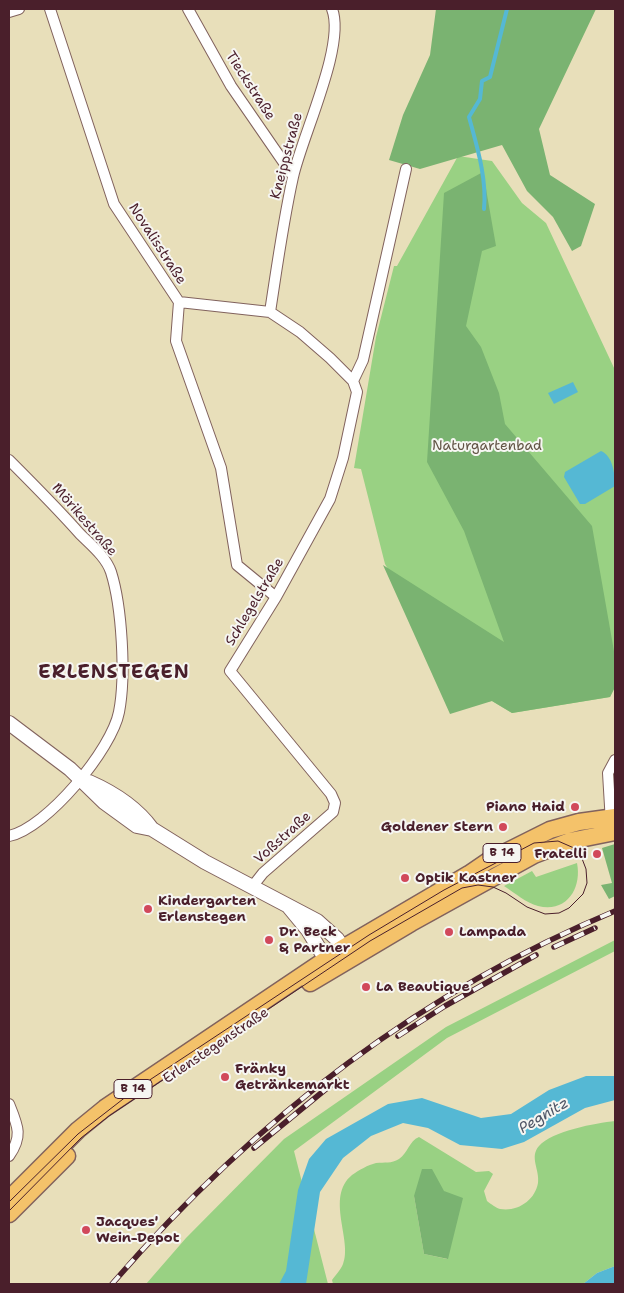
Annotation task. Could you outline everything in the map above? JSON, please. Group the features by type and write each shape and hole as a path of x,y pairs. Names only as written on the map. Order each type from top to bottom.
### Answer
{"main road":[{"name":"Erlenstegenstraße","path":"9,1214 73,1150 108,1120 256,1019 334,962 343,948 540,852 613,825"},
{"name":"Erlenstegenstraße","path":"9,1198 78,1130 112,1103 407,917"}],"street":[{"path":"9,12 19,9"},
{"name":"Novalisstraße","path":"50,9 114,204 179,302 176,342 221,468 237,565 276,597"},
{"name":"Tieckstraße","path":"188,9 231,86 293,176"},
{"name":"Kneippstraße","path":"270,312 293,176 335,42 336,18 332,9"},
{"name":"Schlegelstraße","path":"333,812 335,803 332,794 230,671 276,597 330,499 339,474 356,392 354,381 363,360 406,169"},
{"path":"179,302 270,312 300,332 354,381"},
{"name":"Mörikestraße","path":"9,460 96,550 110,572 121,626 121,696 119,713 113,731 81,779 43,818 9,836"},
{"path":"9,723 81,779 111,792 144,818 152,829 194,856 289,907 305,912 337,939 343,948"},
{"path":"613,825 608,773 615,760"},
{"name":"Voßstraße","path":"252,887 263,873 333,812"},
{"path":"289,907 334,962"},
{"path":"9,1104 18,1130 16,1146 9,1156"}],"green space":[{"path":"436,9 596,9 539,129 550,175 595,204 581,246 572,251 553,217 527,191 502,145 420,169 389,160 403,115 430,55"},
{"name":"Naturgartenbad","path":"458,156 492,161 522,203 546,223 615,370 615,687 610,697 512,713 492,701 468,704 385,564 361,469 354,468 376,337 394,266 397,266"},
{"path":"483,172 496,246 482,251 466,326 481,347 499,393 505,424 592,526 615,657 615,687 610,697 512,713 492,701 450,714 383,565 504,642 464,531 427,462 444,193"},
{"path":"615,844 615,896 609,899 601,885 612,883 602,848"},
{"path":"577,863 578,872 575,889 564,902 557,906 534,905 504,886 532,871 536,877"},
{"path":"615,940 615,951 447,1038 294,1151 328,1284 146,1284 186,1238 284,1139 446,1027"},
{"path":"615,1121 615,1266 597,1273 583,1284 333,1284 332,1280 342,1266 345,1254 340,1207 341,1195 344,1184 358,1171 376,1163 396,1161 405,1154 413,1141 419,1137 476,1172 489,1171 493,1174 484,1191 487,1201 500,1209 513,1209 525,1204 536,1189 538,1178 535,1155 539,1146 564,1132","holes":["444,1191 447,1259 424,1254 414,1196"]},
{"path":"422,1169 432,1169 444,1191 463,1198 448,1259 424,1254 414,1196"}],"water":[{"path":"573,382 578,392 554,404 548,393"},
{"path":"601,451 611,461 615,486 585,504 580,504 564,477 565,472"},
{"name":"Pegnitz","path":"586,1076 615,1076 615,1100 585,1108 524,1142 502,1149 460,1145 428,1128 403,1123 371,1136 343,1158 320,1192 306,1284 279,1284 286,1271 298,1190 309,1159 326,1139 388,1104 422,1098 481,1118 511,1114 549,1090"},
{"path":"615,1266 615,1284 583,1284 597,1273"}],"waterway":[{"path":"484,209 483,174 469,117 480,99 482,81 490,77 507,9"}],"tram line":[{"path":"9,1202 78,1134 136,1089 369,935 444,890 534,843 558,841 574,848 581,856 586,869 587,883 583,894 569,908 559,913 545,914 527,907 493,887 478,885 462,888 370,941 109,1116 81,1138 9,1211"}],"railway":[{"path":"112,1284 165,1225 222,1169 280,1117 342,1068 406,1023 473,981 543,944 615,911"},
{"path":"554,947 595,928"},
{"path":"398,1036 445,1006 536,955"},
{"path":"254,1148 337,1080"}],"place":[{"name":"Piano Haid","path":"575,807"},
{"name":"Goldener Stern","path":"503,827"},
{"name":"Fratelli","path":"597,854"},
{"name":"Optik Kastner","path":"405,878"},
{"name":"Kindergarten Erlenstegen","path":"148,909"},
{"name":"Lampada","path":"449,932"},
{"name":"Dr. Beck & Partner","path":"269,940"},
{"name":"La Beautique","path":"366,987"},
{"name":"Fränky Getränkemarkt","path":"225,1077"},
{"name":"Jacques' Wein-Depot","path":"86,1230"}],"district":[{"name":"ERLENSTEGEN","path":"114,673"}]}
